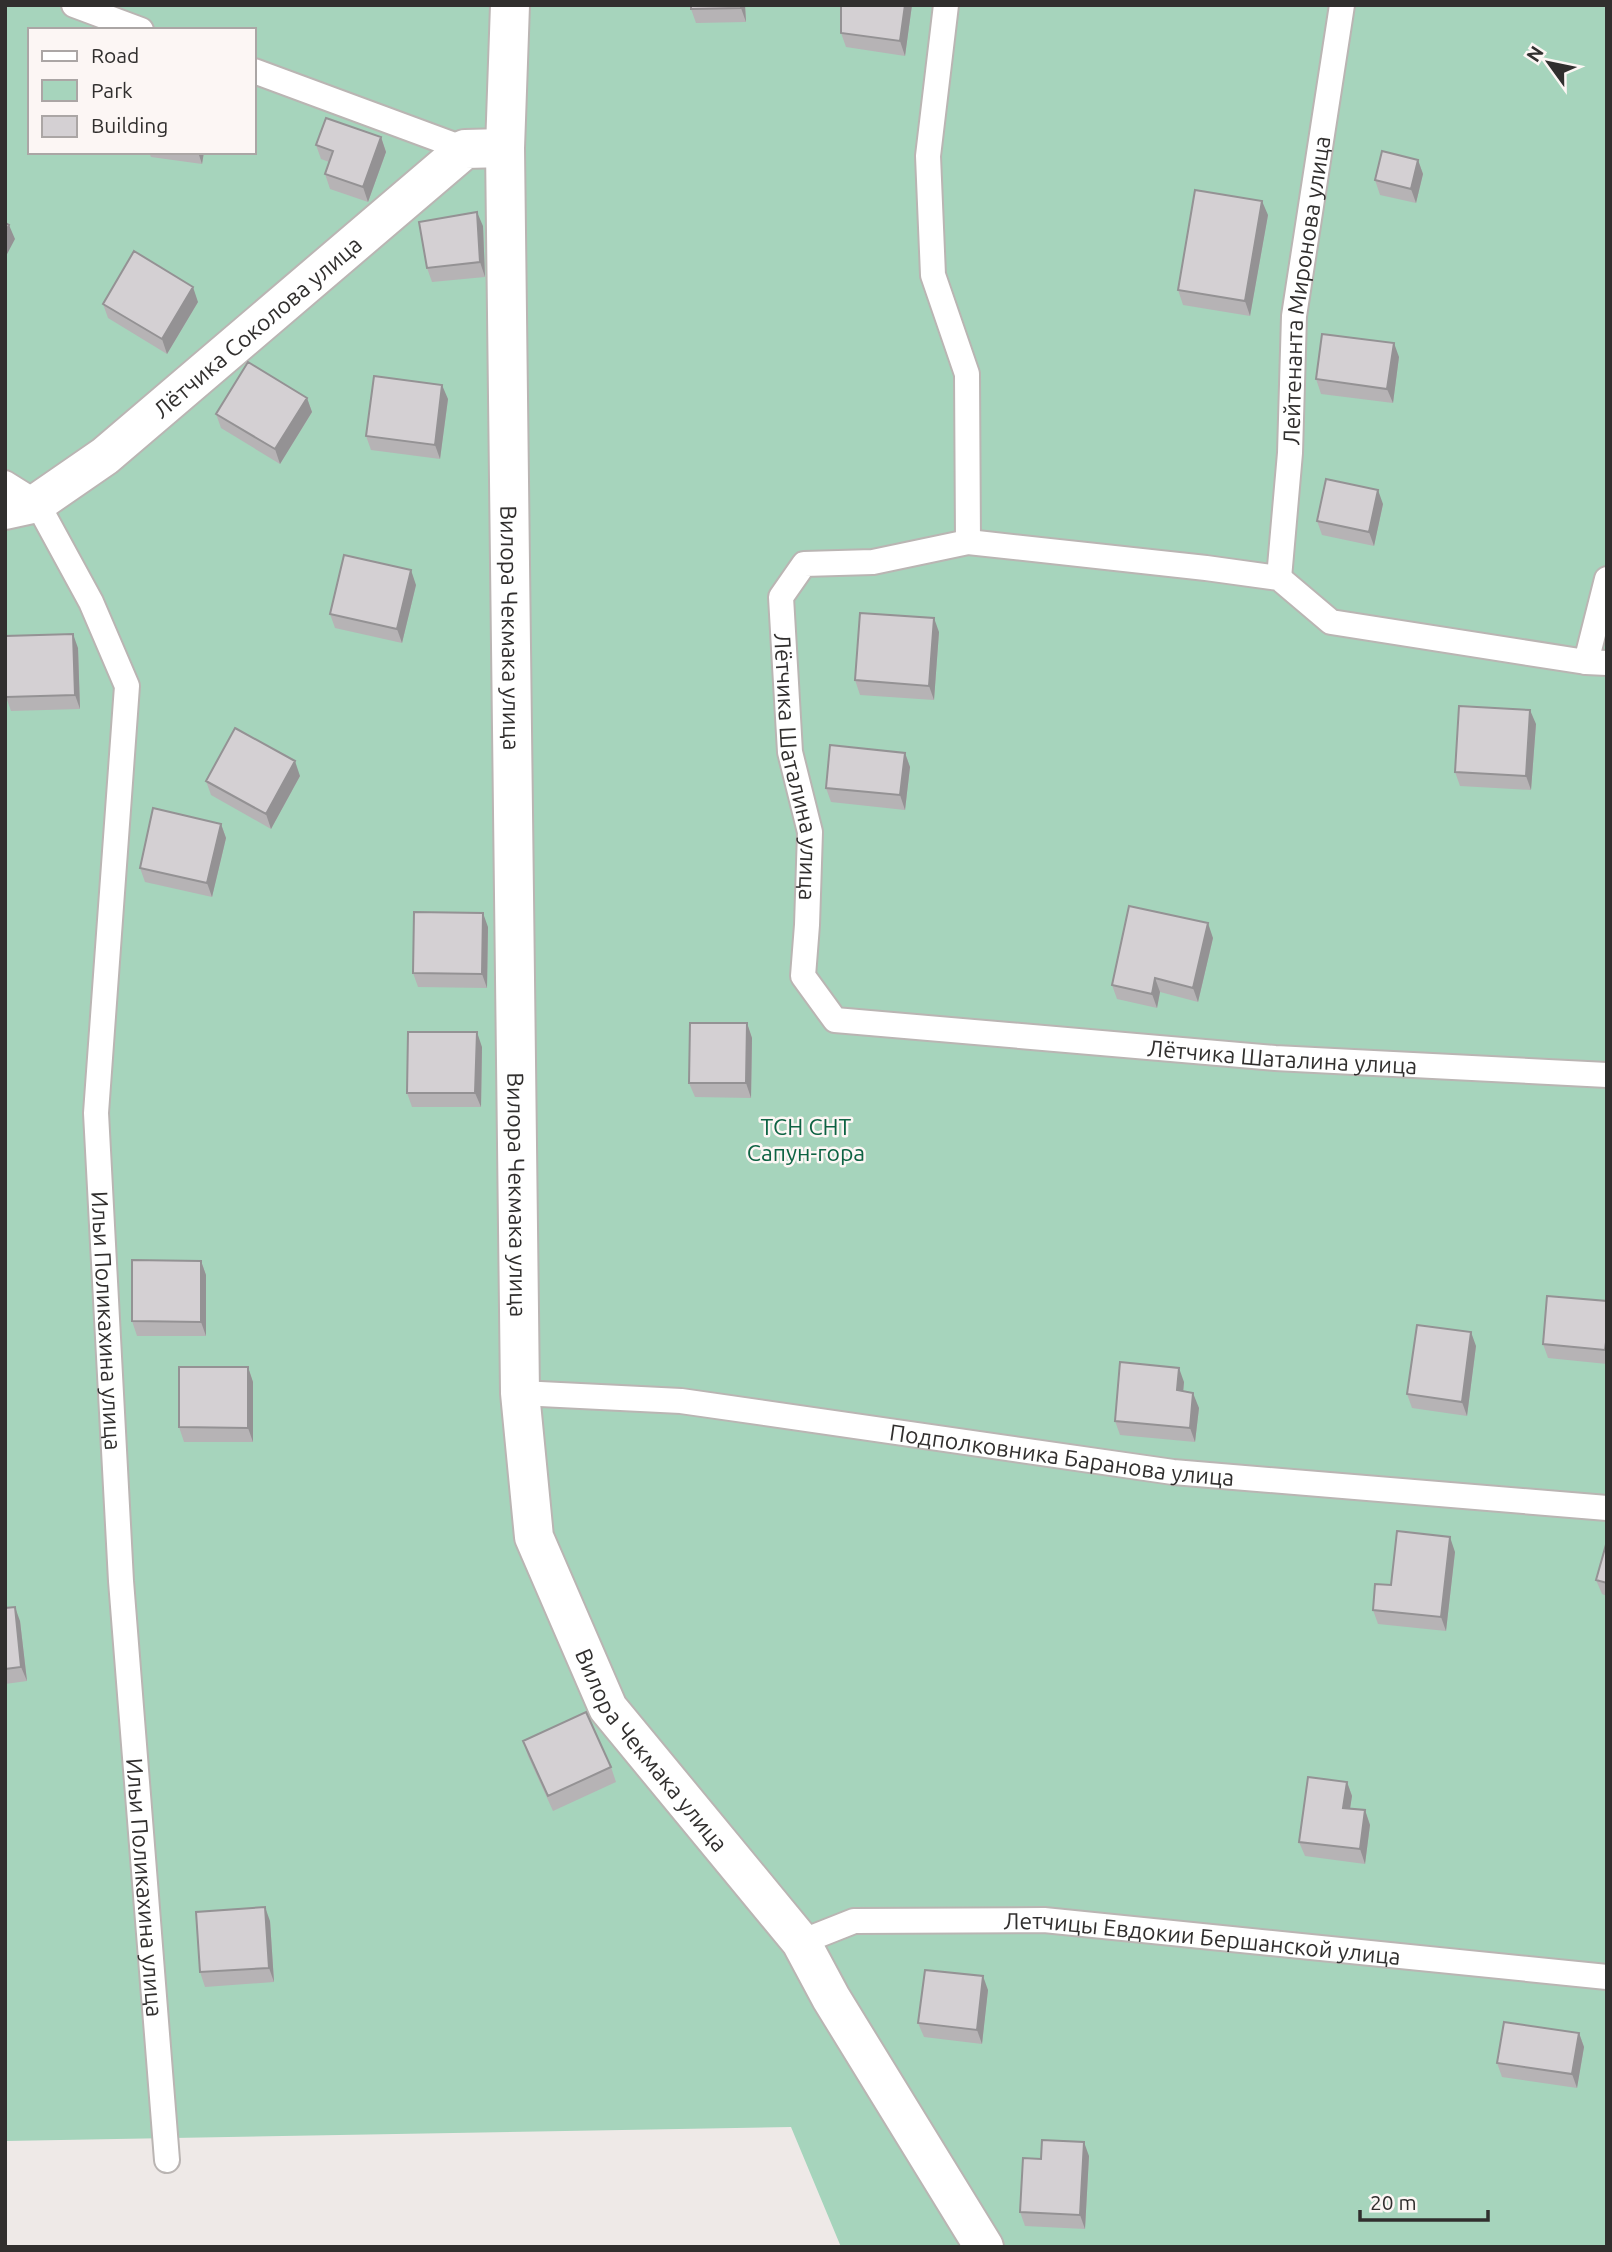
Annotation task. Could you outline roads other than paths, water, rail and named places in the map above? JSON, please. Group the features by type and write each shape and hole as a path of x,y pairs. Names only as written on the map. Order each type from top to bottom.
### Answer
{"street":[{"name":"Вилора Чекмака улица","path":"510,5 505,148 520,1393 534,1536 608,1708 802,1942 831,1998 984,2247"},
{"path":"466,149 505,148"},
{"name":"Лётчика Соколова улица","path":"21,506 105,456 466,149"}],"lane":[{"path":"74,5 136,28"},
{"path":"946,5 928,156 931,235 933,275 967,374 968,542"},
{"name":"Лейтенанта Миронова улица","path":"1279,578 1290,453 1294,316 1342,5"},
{"path":"256,72 466,149"},
{"path":"5,483 21,506"},
{"name":"Ильи Поликахина улица","path":"21,506 90,602 128,686 96,1113 121,1581 167,2160"},
{"name":"Лётчика Шаталина улица","path":"1279,578 1194,566 968,542 873,562 804,564 780,597 790,752 810,832 803,976 835,1020 1275,1058 1607,1075"},
{"path":"1279,578 1331,622 1596,663 1607,579"},
{"name":"Подполковника Баранова улица","path":"520,1393 681,1401 1173,1472 1607,1508"},
{"name":"Летчицы Евдокии Бершанской улица","path":"802,1942 854,1921 1044,1920 1607,1977"}],"park label":[{"name":"ТСН СНТ Сапун-гора","path":"806,1139"}]}
